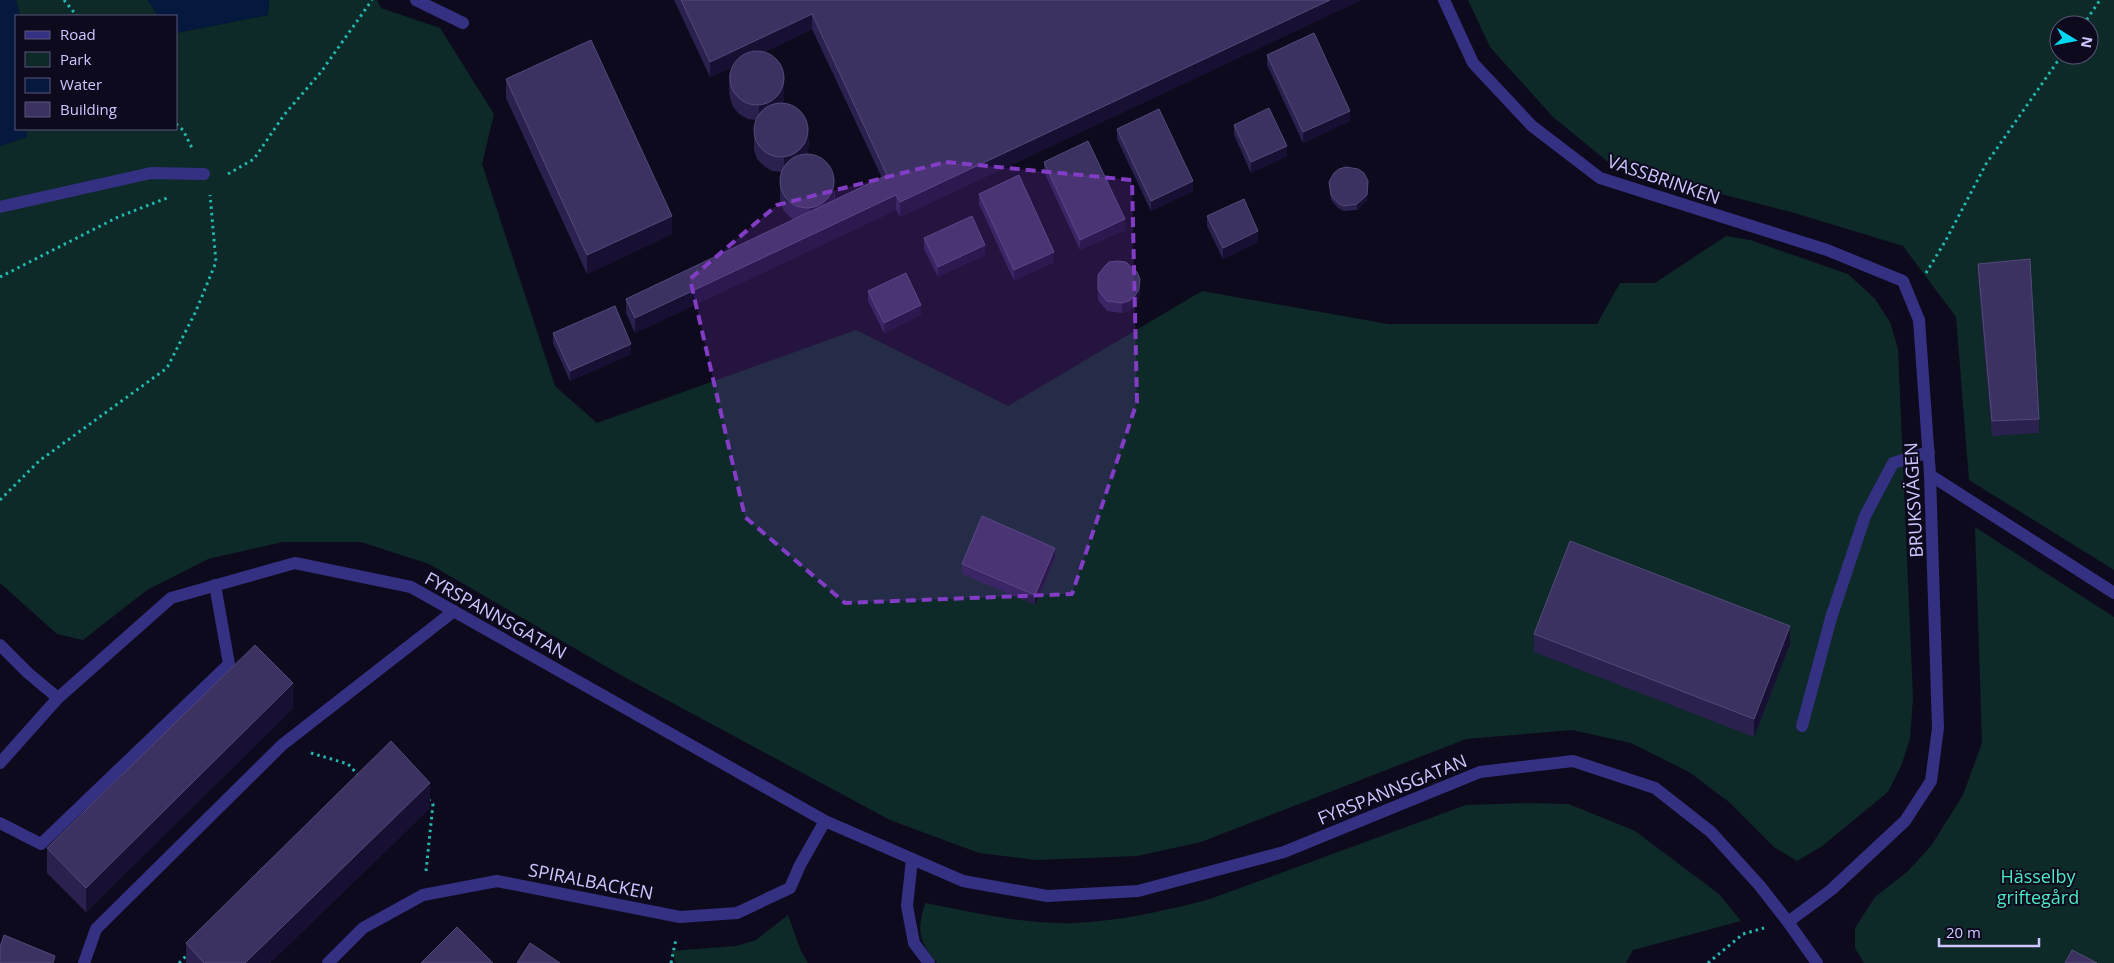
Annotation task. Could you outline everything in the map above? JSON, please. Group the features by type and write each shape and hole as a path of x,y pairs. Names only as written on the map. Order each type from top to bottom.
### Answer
{"street":[{"path":"416,0 463,23"},
{"name":"VASSBRINKEN","path":"1444,0 1473,63 1532,126 1600,178 1827,250 1903,281 1919,320"},
{"path":"0,207 152,173 204,174"},
{"name":"BRUKSVÄGEN","path":"1788,922 1831,890 1905,821 1931,781 1938,728 1929,452 1919,320"},
{"path":"1802,726 1831,618 1865,516 1893,463 1929,452"},
{"path":"1930,475 2114,593"},
{"name":"FYRSPANNSGATAN","path":"0,763 58,698 171,598 295,563 411,587 825,821 963,881 1047,896 1138,891 1284,852 1480,772 1573,761 1655,788 1711,832 1760,886 1817,963"},
{"path":"0,823 41,844 228,664 215,585"},
{"path":"84,963 96,929 282,744 454,611"},
{"path":"0,645 28,673 58,698"},
{"name":"SPIRALBACKEN","path":"328,963 363,928 423,895 498,881 680,917 737,913 790,888 800,865 825,821"},
{"path":"912,859 907,906 914,942 929,963"}],"path":[{"path":"64,0 76,15"},
{"path":"224,176 254,159 284,116 320,72 372,0"},
{"path":"2090,15 2100,0"},
{"path":"1925,274 1946,240 1986,164 2055,65"},
{"path":"0,500 39,461 167,368 196,311 216,262 210,194"},
{"path":"0,277 118,218 173,196"},
{"path":"282,744 348,764 363,779"},
{"path":"423,895 433,823 433,804 427,797"},
{"path":"1708,963 1743,934 1788,922"},
{"path":"179,963 193,949"}],"highlighted area":[{"path":"946,162 1132,180 1137,402 1072,594 845,603 745,517 690,279 777,205"}],"green space":[{"path":"16,0 148,0 157,15 20,15"},
{"path":"269,0 377,0 381,8 440,28 494,114 482,164 555,386 597,423 856,330 1008,406 1202,291 1388,324 1597,324 1620,283 1655,283 1726,236 1750,240 1848,274 1875,299 1890,322 1898,349 1913,698 1910,739 1901,766 1888,792 1821,847 1797,861 1774,847 1729,802 1689,772 1631,743 1572,730 1466,739 1201,842 1137,856 1036,860 979,853 890,820 626,678 429,564 361,542 283,542 208,559 147,590 83,640 57,634 0,583 0,146 27,137 27,130 178,130 178,33 268,15"},
{"path":"1468,0 2114,0 2114,570 1969,480 1956,317 1903,246 1791,212 1613,166 1553,117 1490,47"},
{"name":"Hässelby griftegård","path":"1975,527 2114,617 2114,963 1864,963 1855,948 1855,928 1875,897 1908,871 1931,846 1963,795 1982,743"},
{"path":"1569,804 1635,831 1719,894 1741,921 1633,950 1626,963 937,963 926,948 921,935 920,928 925,903 1037,922 1074,923 1125,918 1210,899 1466,805"},
{"path":"788,915 801,951 808,963 676,963 671,951 736,946 756,940"}],"water":[{"path":"0,0 16,0 20,15 15,15 15,130 27,130 27,137 0,146"},
{"path":"148,0 269,0 268,15 178,33 178,15 157,15"}],"building":[{"path":"681,0 1330,0 900,202 896,195 635,318 626,299 887,175 812,14 710,62"},
{"path":"1314,33 1350,111 1303,132 1267,55"},
{"path":"591,40 672,216 587,255 506,79"},
{"path":"752,51 762,51 772,55 780,63 784,78 780,93 772,101 762,105 752,105 742,101 734,93 730,83 730,73 734,63 742,55"},
{"path":"776,103 786,103 796,107 804,115 808,130 804,145 796,153 786,157 776,157 766,153 758,145 754,135 754,125 758,115 766,107"},
{"path":"1269,108 1287,146 1251,162 1234,125"},
{"path":"1159,109 1193,181 1151,201 1117,129"},
{"path":"1088,141 1125,219 1080,240 1044,162"},
{"path":"802,154 812,154 822,158 830,166 834,181 830,196 822,204 812,208 802,208 792,204 784,196 780,186 780,176 784,166 792,158"},
{"path":"1346,167 1358,169 1364,173 1368,181 1367,195 1357,204 1344,206 1338,203 1331,195 1329,182 1334,173"},
{"path":"1019,175 1054,252 1014,270 979,194"},
{"path":"1244,199 1258,231 1223,248 1207,216"},
{"path":"972,216 985,245 938,267 924,238"},
{"path":"2030,259 2039,419 1992,421 1978,264"},
{"path":"1109,262 1126,262 1137,272 1140,279 1139,289 1135,296 1129,301 1122,303 1107,301 1098,290 1098,275"},
{"path":"906,273 921,305 884,323 868,291"},
{"path":"615,306 631,344 570,371 553,333"},
{"path":"982,516 1055,548 1035,595 962,564"},
{"path":"1570,541 1790,626 1754,719 1534,634"},
{"path":"255,645 293,683 86,888 47,848"},
{"path":"391,741 430,783 245,963 204,963 186,943"},
{"path":"457,927 493,963 421,963"},
{"path":"4,935 55,956 53,963 0,963 0,947"},
{"path":"530,943 560,963 517,963"},
{"path":"2072,950 2097,963 2065,963"}]}
